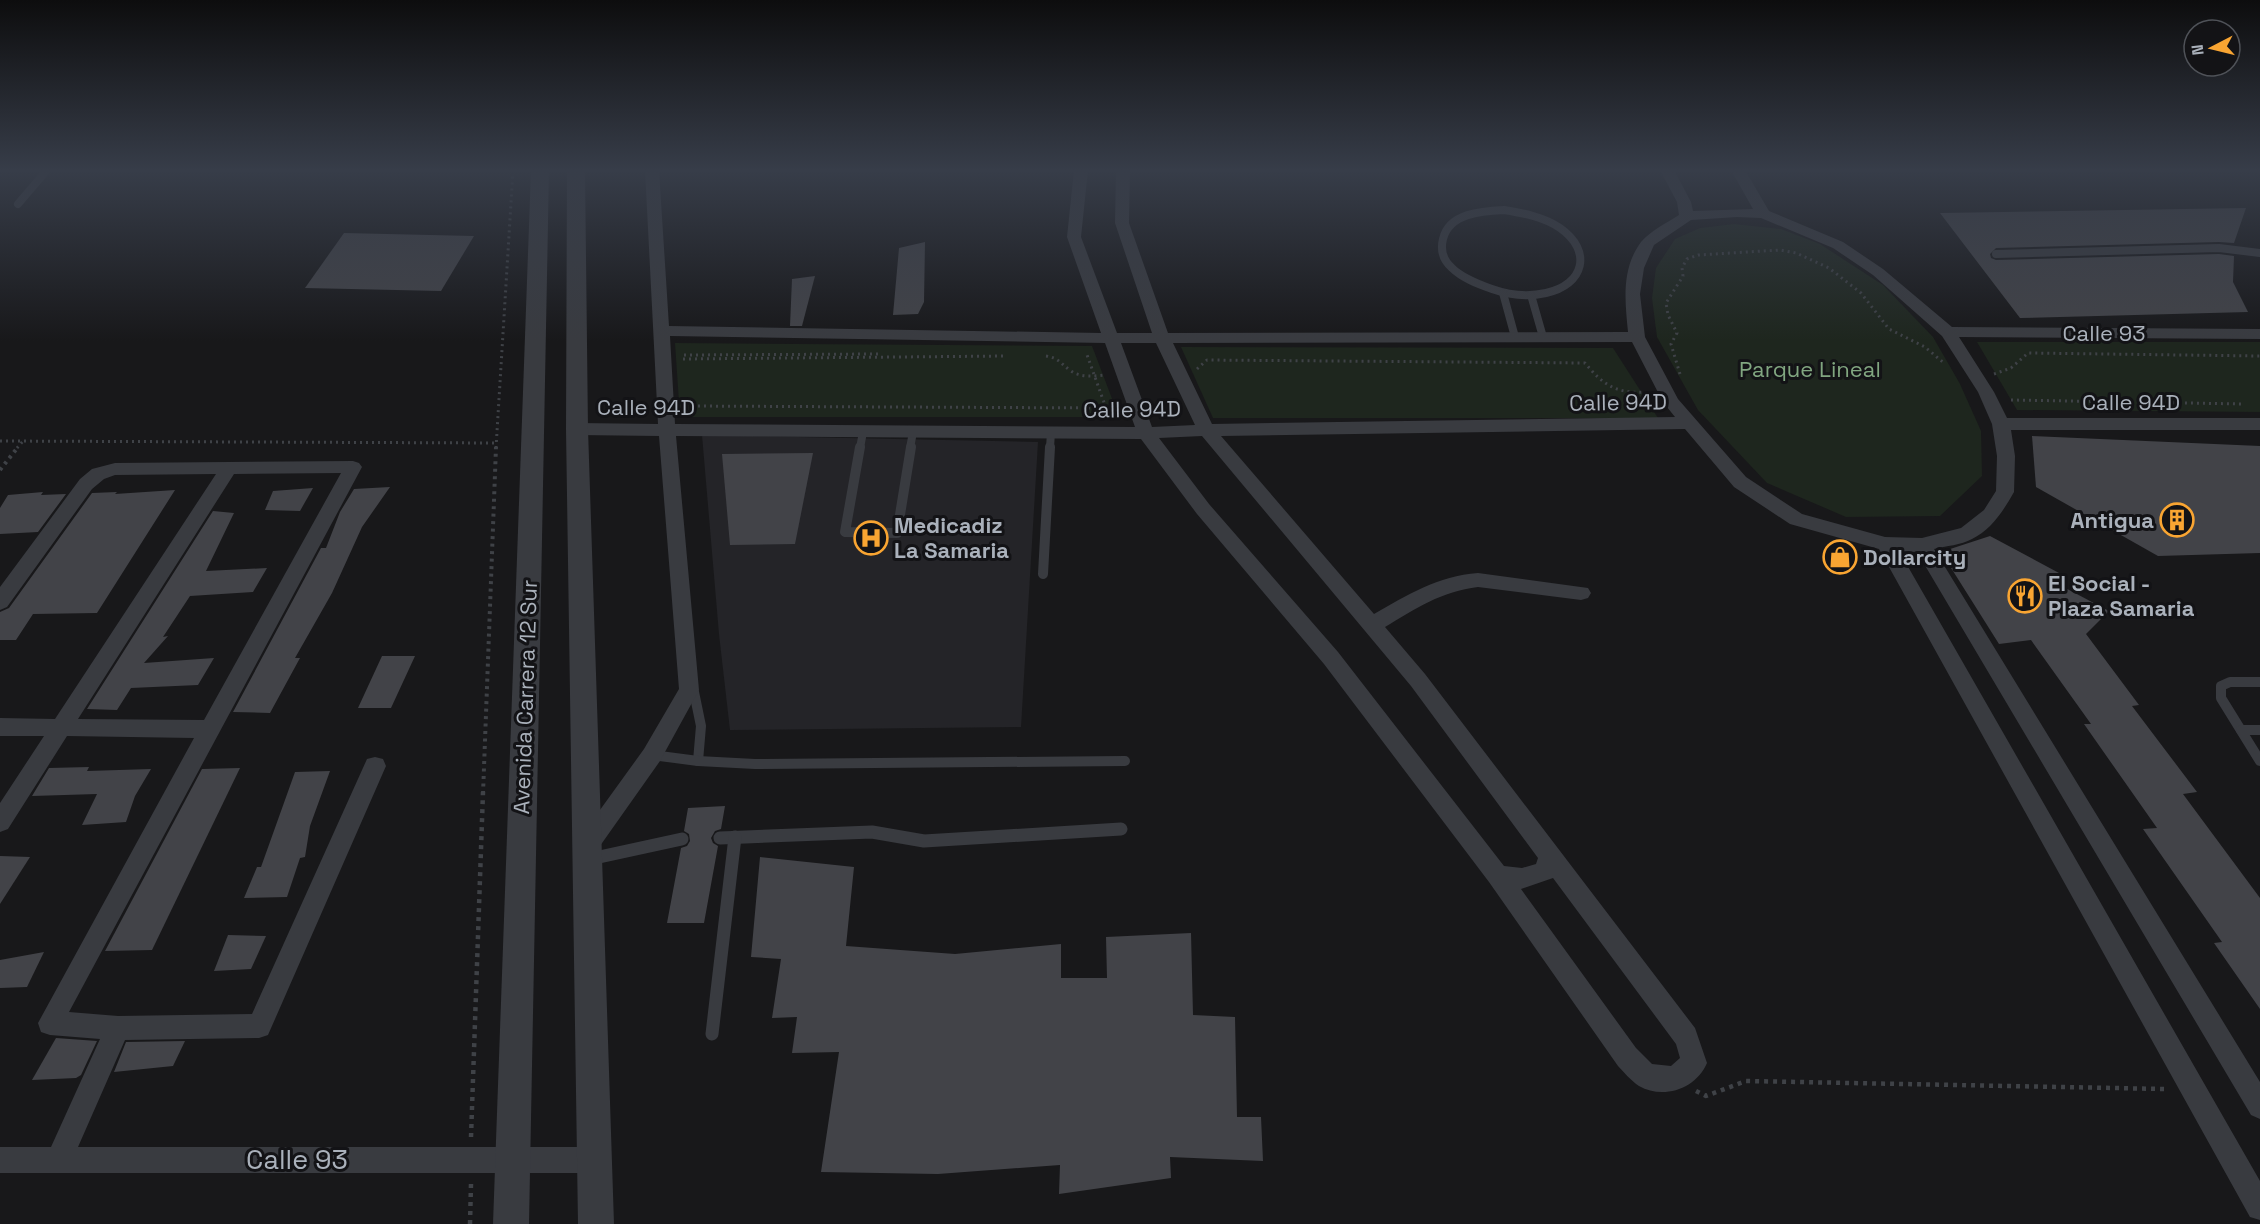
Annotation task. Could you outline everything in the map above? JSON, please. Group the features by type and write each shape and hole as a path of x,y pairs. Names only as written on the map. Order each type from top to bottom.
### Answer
{"street":[{"name":"Avenida Carrera 12 Sur","path":"511,1224 538,227"},
{"path":"576,227 577,429 596,1224"},
{"path":"587,853 652,755 689,690 667,429 656,227"},
{"path":"1075,227 1074,237 1146,433 1203,509 1331,658 1497,875 1627,1057 1646,1076 1675,1079 1694,1063 1686,1037 1418,680 1206,430 1162,338 1123,227"},
{"path":"1671,227 1648,243 1636,268 1632,294 1637,337 1664,389 1687,423 1740,482 1796,519 1885,543 1922,544 1967,534 1995,509 2005,492 2006,456 2001,424 1975,374 1948,332 1878,272 1838,245 1795,227"},
{"path":"662,331 1110,338 1637,337"},
{"name":"Calle 93","path":"1948,332 2260,334"},
{"name":"Calle 94D","path":"577,429 1146,433 1206,430 1687,423"},
{"name":"Calle 94D","path":"2001,424 2260,424"},
{"path":"0,602 86,484 98,474 115,469 353,467 50,1023 118,1028 259,1026 375,766"},
{"path":"0,822 63,728 229,468"},
{"path":"1885,543 2260,1207"},
{"path":"1922,544 2260,1106"},
{"path":"1372,625 1434,588 1463,580 1581,593"},
{"path":"0,727 212,729"},
{"path":"1497,875 1515,881 1532,878 1546,870 1550,854"},
{"path":"58,1160 118,1028"},
{"name":"Calle 93","path":"0,1160 594,1160"}],"lane":[{"path":"1448,227 1442,234 1440,251 1452,269 1474,284 1503,293 1531,295 1558,290 1576,277 1582,260 1576,242 1559,227"},
{"path":"1996,254 2219,248 2260,253"},
{"path":"1503,293 1515,337"},
{"path":"1531,295 1543,337"},
{"path":"863,432 845,532 897,533 913,432"},
{"path":"1043,574 1051,432"},
{"path":"2260,682 2230,682 2221,686 2221,698 2260,761"},
{"path":"689,690 694,692 701,708 702,742 698,761"},
{"path":"2241,729 2260,730"},
{"path":"652,755 698,761 813,764 1125,761"},
{"path":"720,838 872,832 924,841 1121,829"},
{"path":"712,1034 735,837"},
{"path":"587,853 682,840"}],"path":[{"path":"470,1224 496,443 509,227"},
{"path":"1196,369 1199,369 1207,360 1585,363 1602,382 1624,393 1683,386 1671,344 1677,333 1665,305 1667,297 1683,276 1682,268 1687,259 1698,255 1780,250 1796,253 1829,268 1861,293 1889,329 1925,347 1953,372 1996,374 2011,368 2028,353 2260,356"},
{"path":"686,406 1106,408 1086,352 1075,352"},
{"path":"1051,353 1040,354 1058,358 1067,370 1078,376 1096,376"},
{"path":"683,357 1016,354"},
{"path":"2011,400 2248,404"},
{"path":"0,441 496,443"},
{"path":"0,470 23,441"},
{"path":"1675,1079 1706,1096 1746,1081 2194,1090"}],"shaded area":[{"name":"Medicadiz La Samaria","path":"702,435 1038,442 1021,727 730,730 719,634"}],"green space":[{"name":"Parque Lineal","path":"1700,228 1781,229 1820,244 1883,285 1933,337 1960,384 1981,431 1982,476 1940,516 1846,517 1767,483 1698,410 1657,337 1652,298 1656,268 1675,239"},
{"path":"1977,342 2260,342 2260,412 2017,410"},
{"path":"675,343 1092,346 1119,417 680,417"},
{"path":"1181,347 1613,348 1658,418 1213,418"}],"building":[{"path":"1951,227 2239,227 2234,243 1996,248 1990,254 1991,258 1996,260 2219,254 2234,256 2233,282 2248,312 2020,318"},
{"path":"344,233 474,236 441,291 305,288"},
{"path":"925,242 924,302 918,314 893,315 899,248"},
{"path":"815,276 802,326 790,326 792,279"},
{"name":"Antigua","path":"2032,436 2260,446 2260,553 2158,556 2036,487"},
{"path":"813,453 795,544 730,545 722,454"},
{"path":"390,487 362,527 332,593 295,658 300,658 270,713 233,712 321,548 326,548 340,512 354,489"},
{"path":"313,488 300,511 265,510 273,491"},
{"path":"175,490 97,613 33,614 16,640 0,640 0,612 9,608 92,493 117,492 115,494"},
{"path":"43,492 41,495 66,494 38,532 0,534 0,508 8,495"},
{"path":"213,511 234,513 206,571 267,568 253,592 190,596 163,637 168,636 144,663 214,658 198,685 131,688 117,710 87,709"},
{"path":"1990,536 2059,573 2054,582 2109,611 2086,634 2139,705 2132,706 2197,792 2183,794 2260,898 2260,1009 2214,943 2222,942 2143,829 2157,828 2084,724 2091,724 2031,640 1999,644 1941,552"},
{"path":"382,656 415,656 391,708 358,708"},
{"path":"89,767 87,771 151,769 135,796 126,822 82,825 97,794 32,796 49,768"},
{"path":"240,768 152,950 105,951 202,769"},
{"path":"330,771 310,826 305,857 300,858 287,897 244,898 257,867 261,867 295,772"},
{"path":"725,806 721,829 715,831 711,838 718,846 704,923 667,923 681,848 687,846 690,841 689,834 684,831 688,808"},
{"path":"0,856 30,857 0,904"},
{"path":"760,857 854,867 846,946 955,954 1061,944 1061,978 1107,978 1106,937 1191,933 1193,1015 1235,1017 1237,1117 1261,1117 1263,1161 1170,1157 1171,1178 1059,1194 1060,1165 938,1174 821,1172 839,1052 792,1053 797,1017 772,1018 781,959 751,957"},
{"path":"228,935 266,936 251,969 214,971"},
{"path":"44,952 27,987 0,988 0,960"},
{"path":"56,1038 97,1041 81,1075 76,1078 32,1080"},
{"path":"185,1041 173,1066 114,1072 126,1042"}],"place":[{"name":"Antigua","path":"2177,520"},
{"name":"Medicadiz La Samaria","path":"871,538"},
{"name":"Dollarcity","path":"1840,557"},
{"name":"El Social - Plaza Samaria","path":"2025,596"}]}
